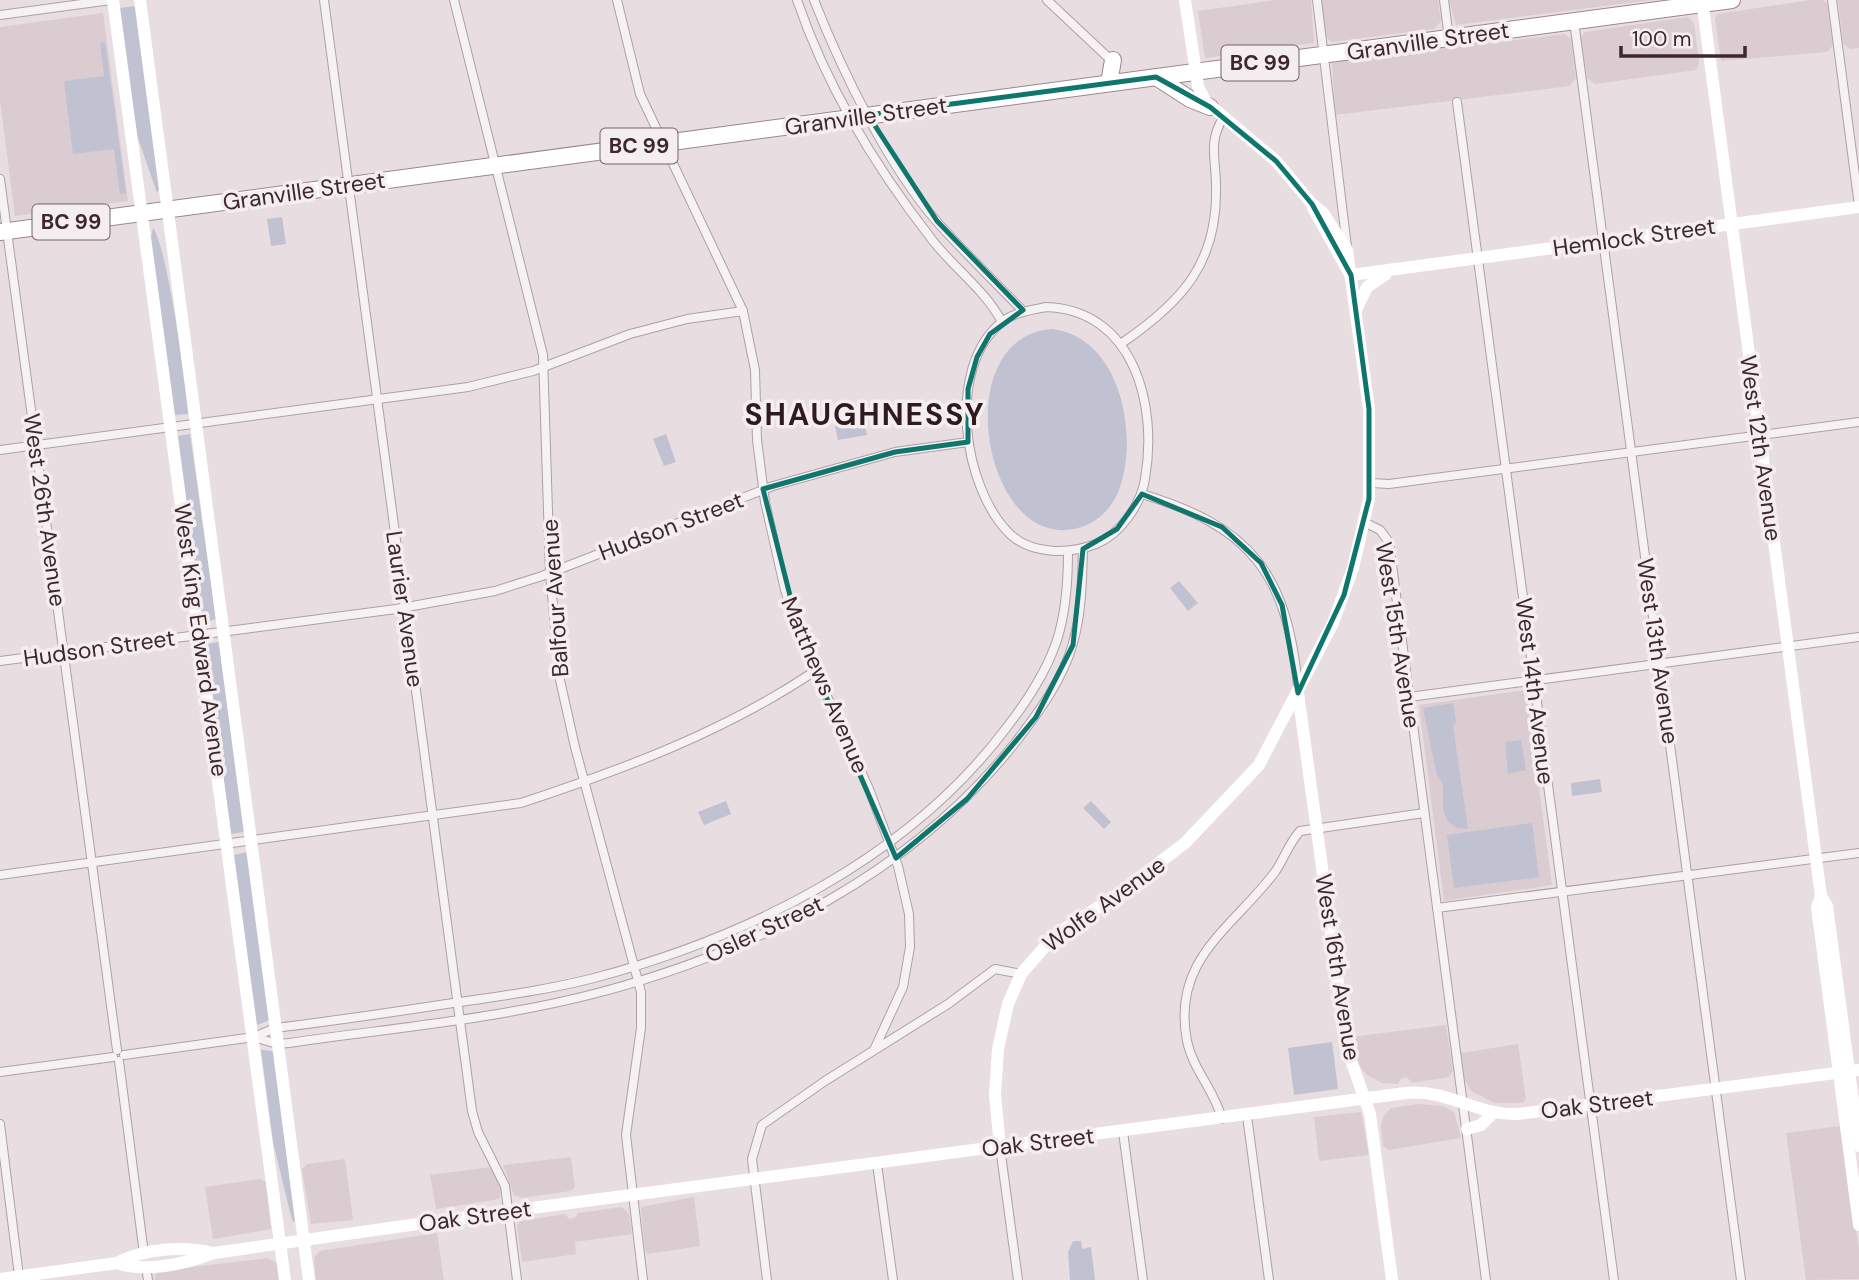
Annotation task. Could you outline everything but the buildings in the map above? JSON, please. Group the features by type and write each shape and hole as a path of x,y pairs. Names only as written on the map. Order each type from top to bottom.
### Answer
{"highway":[{"name":"Granville Street","path":"3,231 1732,0"},
{"path":"1113,60 1115,82"},
{"path":"1156,77 1190,99 1210,107"}],"main road":[{"name":"West King Edward Avenue","path":"112,0 201,634 285,1280"},
{"name":"West King Edward Avenue","path":"140,0 309,1280"},
{"path":"1185,0 1200,92 1210,107 1276,161 1312,204 1349,270"},
{"name":"West 12th Avenue","path":"1702,2 1821,896 1827,906 1859,1146"},
{"path":"1312,204 1323,213 1347,250"},
{"name":"Hemlock Street","path":"1349,270 1408,267 1859,206"},
{"name":"West 15th Avenue","path":"1347,250 1369,410 1371,482 1366,523"},
{"name":"Hemlock Street","path":"1349,270 1392,271 1408,267"},
{"path":"1356,310 1367,287 1392,271"},
{"name":"Wolfe Avenue","path":"1000,1147 995,1095 998,1049 1008,1004 1021,974 1055,935 1147,873 1216,813 1259,765 1298,693 1344,595 1366,523"},
{"name":"West 16th Avenue","path":"1298,693 1347,1049 1366,1100 1374,1133 1392,1280"},
{"name":"West 12th Avenue","path":"1849,1071 1859,1225"},
{"name":"Oak Street","path":"117,1263 147,1274 214,1253 509,1211 1427,1092 1463,1101 1493,1113 1518,1114 1849,1071"},
{"path":"1467,1129 1481,1125 1493,1113"},
{"name":"Oak Street","path":"0,1279 117,1263 131,1256 190,1248 214,1253"}],"street":[{"path":"0,15 112,0"},
{"name":"Laurier Avenue","path":"324,0 474,1122 499,1170 509,1211 517,1280"},
{"name":"Balfour Avenue","path":"454,0 544,367 550,573 560,680 584,782 638,982 641,1028 626,1135 643,1280"},
{"name":"Matthews Avenue","path":"617,0 640,94 743,311 755,370 757,440 763,489 785,590 815,671 896,858 909,914 910,947 903,987 874,1050"},
{"path":"797,0 810,39 850,118 901,200 937,246 992,304 1002,321"},
{"path":"814,0 841,65 868,115 937,221 1023,311"},
{"path":"1047,0 1113,60"},
{"name":"West 15th Avenue","path":"1317,0 1347,250"},
{"path":"1444,0 1449,38"},
{"path":"1832,0 1859,206"},
{"name":"West 13th Avenue","path":"1574,21 1741,1280"},
{"name":"West 14th Avenue","path":"1457,102 1614,1280"},
{"path":"1122,344 1167,310 1199,272 1209,244 1216,205 1213,139 1223,118"},
{"name":"West 26th Avenue","path":"0,179 3,231 37,445 144,1254"},
{"path":"1057,307 1087,314 1107,327 1122,344 1136,373 1146,405 1149,446 1142,494 1135,508 1117,529 1102,541 1083,549 1068,552 1026,545 1010,534 992,508 979,482 968,442 968,389 977,357 990,334 1002,321 1023,311 1057,307"},
{"path":"0,450 468,387 544,367 630,334 743,311"},
{"path":"1371,482 1389,484 1859,422"},
{"name":"Hudson Street","path":"0,661 405,607 495,591 550,573 763,489 895,452 968,442"},
{"path":"1142,494 1197,513 1247,545 1261,563 1279,596 1289,630 1298,693"},
{"name":"West 15th Avenue","path":"1366,523 1388,537 1486,1280"},
{"name":"Osler Street","path":"254,1037 277,1044 550,1003 638,982 753,938 823,903 896,858 967,799 1036,717 1056,684 1073,645 1081,602 1083,549"},
{"name":"Osler Street","path":"0,1072 254,1037 275,1028 548,989 635,965 748,923 814,890 890,841 956,787 997,741 1042,676 1057,640 1065,601 1068,552"},
{"path":"1409,697 1859,637"},
{"path":"0,875 521,803 584,782 698,737 754,708 815,671"},
{"path":"1222,1119 1219,1105 1192,1059 1188,1041 1186,999 1196,964 1207,945 1276,871 1297,833 1424,813"},
{"path":"1437,908 1859,853"},
{"path":"767,1280 752,1150 762,1125 770,1117 948,1004 995,969 1021,974"},
{"path":"1247,1116 1269,1280"},
{"path":"0,1124 19,1276"},
{"path":"1123,1132 1143,1280"},
{"path":"1000,1147 1018,1280"},
{"path":"877,1164 893,1280"}],"highlighted area":[{"path":"1156,77 1210,107 1276,161 1312,204 1351,275 1369,409 1369,499 1344,595 1298,693 1282,605 1261,563 1222,527 1142,494 1117,529 1083,549 1073,645 1036,717 967,799 896,858 801,639 763,489 895,452 968,442 968,389 977,357 990,334 1023,310 937,221 868,115"}],"shaded area":[{"path":"1275,0 1311,0 1314,43 1205,58 1198,11"},
{"path":"1321,0 1438,0 1441,21 1434,29 1331,42 1326,36"},
{"path":"1449,0 1652,0 1456,25"},
{"path":"1823,0 1827,4 1833,45 1827,52 1721,61 1715,19 1717,14"},
{"path":"1838,0 1859,0 1859,48 1850,49 1843,43"},
{"path":"137,6 160,187 157,193 137,135 118,8"},
{"path":"103,13 128,201 15,216 0,101 0,27"},
{"path":"1688,17 1694,23 1699,63 1696,70 1595,84 1587,78 1581,38 1585,32"},
{"path":"1565,34 1571,39 1576,78 1570,86 1335,115 1332,61 1389,53 1419,53 1427,48 1473,42 1483,44"},
{"path":"105,42 126,193 120,194 114,149 73,154 64,81 104,76 100,43"},
{"path":"282,217 286,244 271,246 267,219"},
{"path":"153,228 170,286 188,414 175,415 151,237"},
{"path":"1052,329 1076,336 1095,351 1110,371 1120,394 1125,420 1127,447 1124,472 1117,495 1101,516 1078,528 1045,527 1019,509 1000,478 990,441 989,402 998,367 1019,341"},
{"path":"864,421 867,435 838,440 835,426"},
{"path":"190,434 216,619 203,623 178,436"},
{"path":"666,434 676,462 664,466 653,439"},
{"path":"1179,581 1198,603 1188,611 1170,588"},
{"path":"219,642 244,832 231,834 206,644"},
{"path":"1526,690 1552,885 1444,901 1419,705"},
{"path":"1453,703 1456,722 1453,726 1468,829 1457,828 1448,822 1443,810 1443,785 1436,772 1423,708"},
{"path":"1521,740 1526,770 1508,774 1505,742"},
{"path":"1600,779 1602,792 1572,796 1571,783"},
{"path":"726,801 731,814 704,825 698,812"},
{"path":"1091,801 1111,822 1104,829 1083,808"},
{"path":"1532,823 1539,877 1454,888 1447,835"},
{"path":"247,852 270,1020 257,1025 234,855"},
{"path":"1446,1025 1453,1071 1449,1077 1412,1083 1407,1077 1401,1078 1398,1084 1382,1083 1367,1075 1357,1063 1351,1037"},
{"path":"1332,1042 1338,1089 1294,1095 1288,1048"},
{"path":"1518,1044 1526,1099 1523,1103 1495,1103 1471,1091 1465,1080 1461,1053"},
{"path":"261,1050 274,1051 295,1222 292,1220 273,1142"},
{"path":"1419,1104 1443,1106 1454,1112 1461,1138 1389,1150 1383,1146 1383,1117 1391,1108"},
{"path":"1361,1112 1369,1155 1319,1161 1314,1117"},
{"path":"1840,1126 1859,1249 1859,1279 1806,1280 1786,1133"},
{"path":"571,1157 575,1187 570,1191 521,1198 514,1195 503,1165"},
{"path":"345,1159 353,1220 311,1224 302,1169 307,1164"},
{"path":"492,1167 501,1191 499,1199 436,1209 430,1175"},
{"path":"259,1179 266,1182 271,1229 213,1239 205,1187"},
{"path":"694,1197 700,1246 648,1254 645,1250 641,1207"},
{"path":"622,1207 629,1214 632,1234 575,1242 576,1254 522,1262 517,1226 520,1221 565,1214 569,1219 575,1218 578,1213"},
{"path":"437,1233 444,1280 316,1280 314,1258 320,1251"},
{"path":"1073,1241 1081,1241 1082,1249 1091,1247 1095,1280 1070,1280 1068,1252"},
{"path":"268,1258 277,1263 279,1280 154,1280 158,1271"}],"district":[{"name":"SHAUGHNESSY","path":"865,414"}]}
